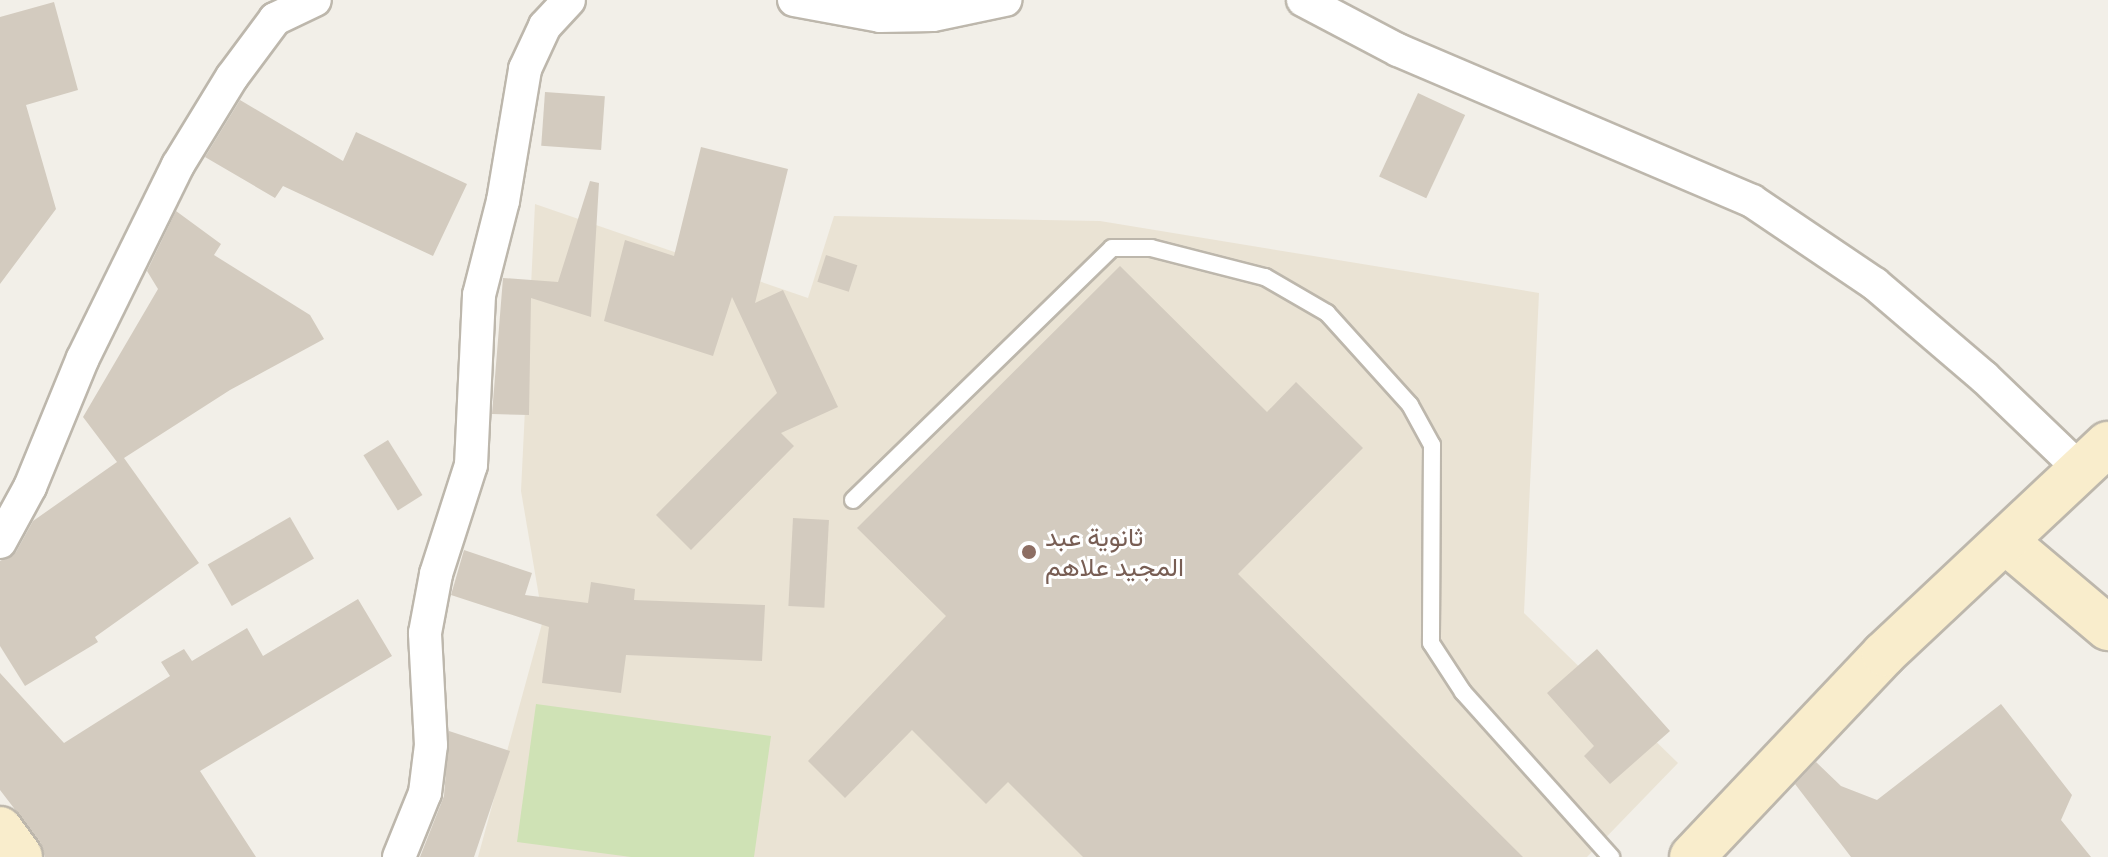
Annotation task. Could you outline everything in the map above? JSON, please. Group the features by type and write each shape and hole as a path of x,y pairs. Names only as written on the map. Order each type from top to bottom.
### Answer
{"main road":[{"path":"1692,857 1884,654 2094,457"},
{"path":"2005,541 2108,628"},
{"path":"0,829 20,857"}],"street":[{"path":"0,542 178,165 232,77 281,9 315,0"},
{"path":"399,857 425,793 431,745 425,633 436,574 471,465 479,295 503,201 525,69 545,26 569,0"},
{"path":"794,0 880,16 933,15 1005,0"},
{"path":"1303,0 1398,50 1752,201 1875,284 1984,377 2094,457"}],"lane":[{"path":"853,500 1112,248 1164,251 1265,277 1327,313 1410,405 1432,445 1431,643 1463,692 1611,857"}],"shaded area":[{"name":"ثانوية عبد المجيد علاهم","path":"535,204 808,298 834,216 1100,221 1539,293 1524,613 1678,763 1587,857 478,857 543,620 521,491"}],"green space":[{"path":"536,704 771,736 754,857 631,857 517,842"}],"building":[{"path":"54,2 78,90 26,105 56,209 0,284 0,17"},
{"path":"545,92 605,96 601,150 541,146"},
{"path":"1418,93 1465,115 1426,198 1379,176"},
{"path":"240,100 343,161 356,132 467,184 433,256 283,186 275,198 205,157"},
{"path":"701,147 788,169 755,303 783,290 838,407 781,433 794,446 691,550 656,515 777,393 732,297 713,356 604,321 625,240 674,256"},
{"path":"590,181 599,183 591,317 531,298 529,415 492,414 503,278 558,282"},
{"path":"176,211 221,244 214,255 310,315 324,339 230,390 124,458 199,563 95,637 98,642 25,686 0,646 0,561 16,552 33,521 117,462 83,417 158,289 147,271"},
{"path":"826,255 857,265 849,292 817,282"},
{"path":"1120,266 1267,412 1296,382 1363,448 1238,574 1523,857 1083,857 1008,782 986,804 912,730 845,798 808,761 946,616 857,528"},
{"path":"388,440 422,495 398,510 363,455"},
{"path":"290,517 314,559 232,606 208,564"},
{"path":"793,518 829,520 824,608 788,606"},
{"path":"464,550 532,573 525,595 588,603 591,582 635,589 634,600 765,605 762,661 626,655 621,693 542,683 549,627 451,595"},
{"path":"358,599 392,656 200,771 256,857 45,857 40,842 0,790 0,673 64,743 170,676 161,662 184,649 192,661 247,628 263,656"},
{"path":"1597,649 1670,731 1610,784 1584,756 1594,746 1547,693"},
{"path":"2001,704 2072,795 2061,820 2091,857 1851,857 1795,784 1816,762 1841,786 1877,800"},
{"path":"449,731 510,751 474,857 420,857 444,796"}],"place":[{"name":"ثانوية عبد المجيد علاهم","path":"1029,552"}]}
